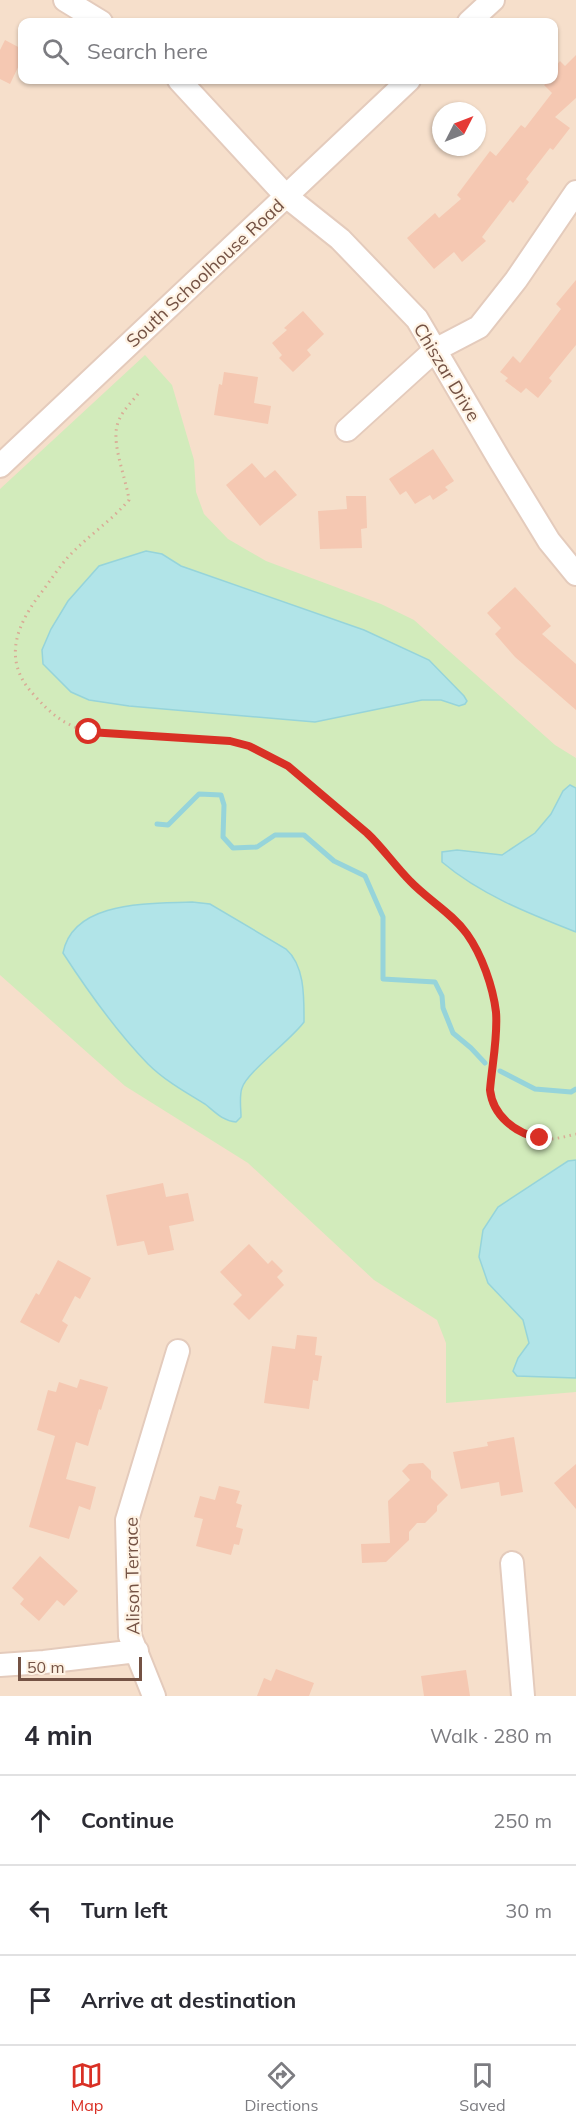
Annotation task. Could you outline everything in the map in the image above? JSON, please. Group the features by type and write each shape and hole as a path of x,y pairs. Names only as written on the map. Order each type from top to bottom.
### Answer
{"street":[{"path":"65,0 94,18"},
{"path":"473,18 493,0"},
{"name":"Chiszar Drive","path":"183,84 286,196 340,238 417,319 549,542 576,574"},
{"name":"South Schoolhouse Road","path":"0,466 405,84"},
{"path":"347,430 435,350 479,327 516,280 576,192"},
{"name":"Alison Terrace","path":"154,1696 130,1636 127,1520 178,1351"},
{"path":"512,1563 523,1696"},
{"path":"0,1665 136,1651"}],"path":[{"path":"138,394 124,412 117,426 116,441 129,500 68,558 28,609 21,624 15,655 19,672 28,688 57,718 72,727 89,732 230,741 249,746 288,766 379,844 411,882 468,935 481,961 496,1013 490,1090 491,1101 502,1118 527,1135 540,1138 552,1139 576,1134"}],"shaded area":[{"path":"0,0 576,0 576,1696 0,1696"}],"green space":[{"path":"145,355 172,385 194,460 196,492 204,514 228,539 266,561 381,604 414,620 555,745 576,758 576,1392 446,1403 446,1343 437,1320 374,1280 248,1163 125,1086 0,975 0,489"}],"water":[{"path":"146,551 162,554 181,566 364,630 429,660 467,701 459,706 441,700 422,700 315,722 129,706 89,700 71,692 43,664 42,650 51,629 68,601 99,566"},
{"path":"570,785 576,788 576,932 489,894 442,862 442,852 457,850 502,855 535,833 551,814 563,791"},
{"path":"192,902 210,904 286,949 297,964 302,982 304,1022 246,1081 241,1095 241,1117 236,1122 219,1116 154,1070 103,1011 63,953 70,936 81,923 97,914 135,905"},
{"path":"576,1160 576,1378 517,1376 513,1371 518,1358 529,1343 523,1320 488,1283 479,1257 483,1230 498,1207 568,1161"}],"building":[{"path":"5,40 18,47 18,67 10,84 0,79 0,50"},
{"path":"576,55 576,98 555,117 570,128 553,150 550,148 526,179 529,182 513,203 510,200 482,237 486,241 462,262 454,252 434,269 407,238 435,213 439,218 461,199 457,195 490,151 496,156 521,125 525,128 552,93 544,85 558,84 558,63 560,61 565,66"},
{"path":"576,280 576,345 549,378 552,381 538,398 526,388 521,393 505,381 508,378 500,372 513,356 520,363 561,309 556,304"},
{"path":"303,311 324,334 307,350 311,355 293,372 279,358 282,355 272,343 287,330 284,328"},
{"path":"224,372 258,377 254,403 271,406 268,424 214,415 219,384 222,385"},
{"path":"433,449 454,481 445,487 448,490 433,500 430,495 415,504 406,491 400,495 389,479"},
{"path":"252,463 265,478 275,470 297,495 260,526 226,485"},
{"path":"346,496 366,496 367,528 361,529 362,548 320,549 318,511 347,509"},
{"path":"515,587 551,626 542,634 576,664 576,710 515,657 495,634 501,628 487,613"},
{"path":"163,1183 166,1197 188,1193 194,1221 169,1226 174,1250 148,1255 144,1241 117,1246 106,1195"},
{"path":"249,1244 268,1264 272,1260 283,1271 277,1277 284,1285 249,1320 233,1304 242,1295 220,1272"},
{"path":"58,1260 91,1278 80,1299 75,1296 62,1321 68,1325 59,1343 20,1322 36,1293 39,1295"},
{"path":"297,1335 317,1337 315,1355 322,1356 318,1381 313,1380 309,1409 264,1403 272,1346 295,1349"},
{"path":"80,1379 108,1387 88,1446 76,1442 66,1479 96,1487 90,1510 79,1506 69,1539 29,1527 55,1436 37,1430 48,1390 56,1392 59,1382 77,1388"},
{"path":"514,1437 523,1492 501,1496 499,1482 461,1489 453,1452 488,1446 487,1442"},
{"path":"423,1463 431,1471 431,1478 448,1495 425,1523 417,1523 409,1532 409,1540 386,1562 362,1563 361,1544 390,1543 388,1501 410,1480 402,1471 409,1464"},
{"path":"576,1464 576,1509 554,1483"},
{"path":"219,1486 240,1491 236,1503 242,1505 236,1527 243,1529 239,1545 234,1544 231,1555 196,1546 203,1519 194,1517 200,1496 215,1500"},
{"path":"40,1556 78,1591 64,1606 57,1600 39,1621 20,1604 24,1599 12,1588"},
{"path":"276,1669 314,1683 309,1696 257,1696 264,1678 271,1681"},
{"path":"466,1670 470,1696 424,1696 421,1676"}],"waterway":[{"path":"157,824 168,825 199,794 221,795 224,805 223,837 233,848 257,847 275,835 304,835 334,861 365,876 383,917 383,979 435,982 442,996 443,1008 453,1033 485,1063"},
{"path":"500,1071 535,1089 571,1092 576,1089"}],"route":[{"path":"89,732 230,741 249,746 288,766 367,833 411,882 468,935 481,961 496,1013 491,1101 502,1118 515,1128 527,1135 540,1138"}]}
